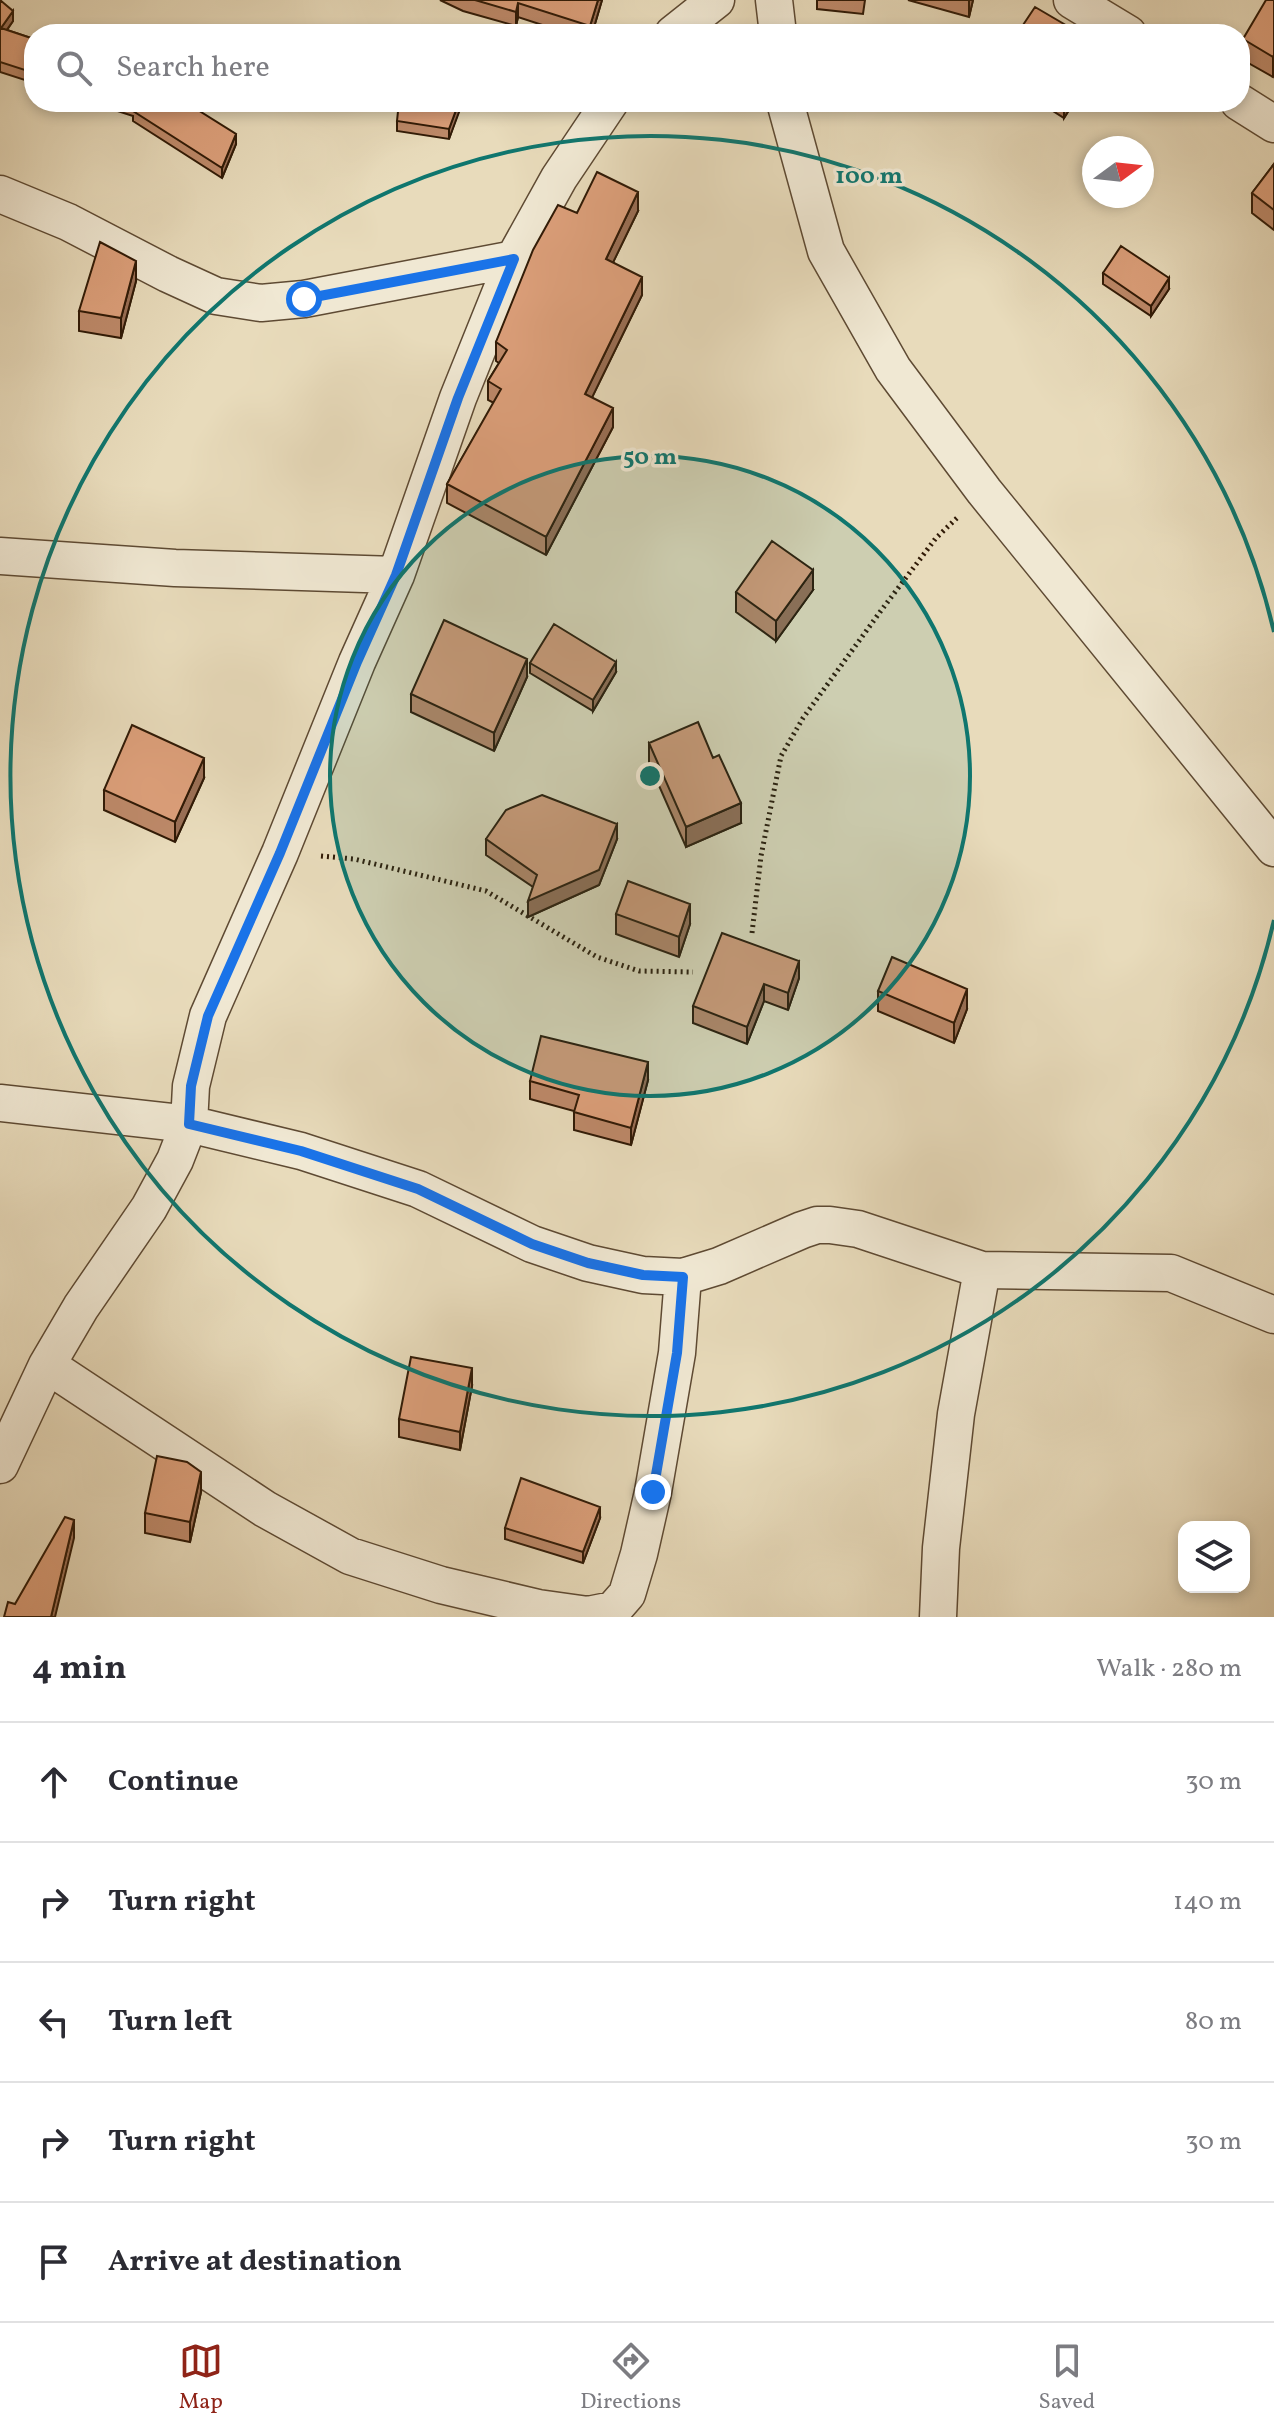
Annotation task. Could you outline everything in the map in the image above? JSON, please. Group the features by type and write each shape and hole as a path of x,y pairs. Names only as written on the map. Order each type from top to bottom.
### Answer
{"street":[{"path":"686,24 716,0"},
{"path":"774,0 777,24"},
{"path":"1072,0 1112,24"},
{"path":"1250,109 1274,124"},
{"path":"0,1465 47,1365 81,1307 149,1208 175,1160 189,1124 191,1086 208,1016 396,575 458,398 514,259 559,178 603,112"},
{"path":"788,112 826,251 893,369 984,491 1274,848"},
{"path":"0,194 68,222 216,296 261,303 304,299 514,259"},
{"path":"0,556 175,568 396,575"},
{"path":"0,1103 189,1124 301,1151 418,1189 532,1244 588,1263 643,1275 683,1277 719,1266 817,1225 858,1229 982,1270 1171,1273 1274,1315"},
{"path":"938,1617 941,1548 956,1414 982,1270"},
{"path":"47,1365 265,1509 350,1556 441,1585 538,1608 588,1615 634,1606 639,1554 677,1353 683,1277"}],"path":[{"path":"752,933 761,856 781,756 803,718 889,599 936,538 984,491"},
{"path":"280,853 354,859 486,891 597,957 639,971 693,972"}],"building":[{"path":"0,0 13,11 1,28 24,36 24,70 0,62"},
{"path":"475,0 598,0 591,24 518,3 516,12"},
{"path":"1266,0 1274,0 1273,57 1250,43 1250,27"},
{"path":"1035,7 1064,24 1024,24"},
{"path":"135,112 201,112 236,134 222,168"},
{"path":"398,112 455,112 449,129 397,121"},
{"path":"1274,164 1274,210 1252,193"},
{"path":"597,172 638,192 606,259 642,277 585,394 613,408 546,537 447,484 501,389 488,381 507,350 496,342 533,250 558,205 577,213"},
{"path":"100,242 136,261 121,318 79,311"},
{"path":"1121,246 1169,278 1151,306 1103,273"},
{"path":"772,541 813,570 776,621 736,592"},
{"path":"444,620 527,659 494,733 411,694"},
{"path":"554,624 616,662 593,700 530,663"},
{"path":"698,722 713,758 719,755 741,803 686,827 649,743"},
{"path":"132,725 204,758 175,822 104,790"},
{"path":"542,795 617,824 599,870 528,901 537,875 486,839 506,810"},
{"path":"628,881 690,904 679,937 616,914"},
{"path":"722,933 799,961 788,993 764,984 747,1027 693,1006"},
{"path":"892,957 967,989 954,1023 878,991"},
{"path":"541,1036 648,1062 631,1128 574,1112 579,1095 530,1081"},
{"path":"411,1357 472,1368 460,1432 399,1419"},
{"path":"157,1456 187,1462 201,1472 190,1522 145,1513"},
{"path":"521,1478 600,1507 583,1552 505,1528"},
{"path":"65,1517 74,1520 51,1617 4,1617 8,1602 15,1604"}],"route":[{"path":"304,299 514,259 458,398 396,575 208,1016 191,1086 189,1124 301,1151 418,1189 532,1244 588,1263 643,1275 683,1277 677,1353 653,1492"}]}
